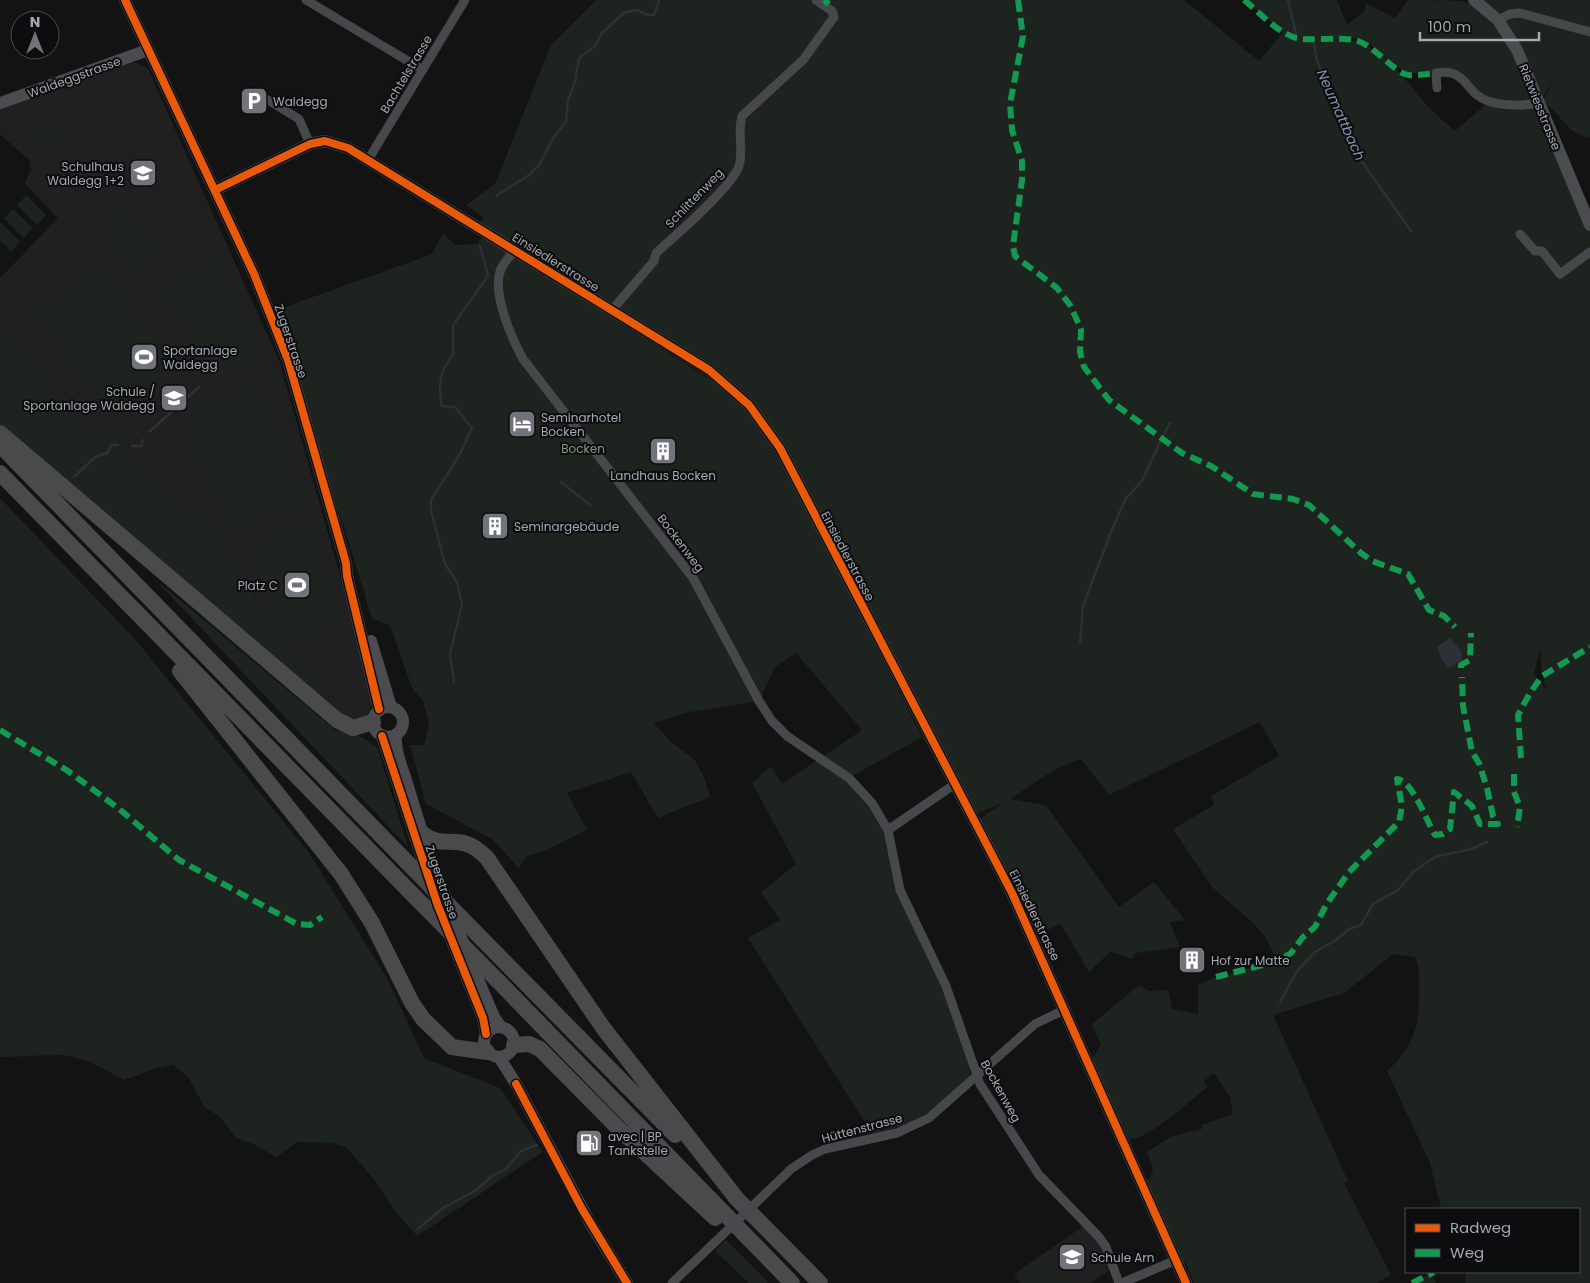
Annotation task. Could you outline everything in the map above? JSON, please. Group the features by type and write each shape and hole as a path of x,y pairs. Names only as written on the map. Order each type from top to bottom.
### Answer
{"highway":[{"path":"0,434 337,720 353,728 381,718"},
{"path":"0,445 820,1283"},
{"path":"0,473 792,1283"},
{"path":"123,599 341,874 368,916 412,1003 441,1038 452,1047 502,1052 530,1044 540,1049 634,1143 787,1283"},
{"path":"423,834 438,842 456,840 466,842 487,858 600,1023 737,1199"}],"main road":[{"name":"Zugerstrasse","path":"125,0 254,274 288,360 346,562 352,574 381,718 438,906 483,1018 486,1034 484,1043 502,1052 516,1084 589,1221 627,1283"},
{"name":"Rietwiesstrasse","path":"1474,0 1498,20 1517,50 1590,225"},
{"name":"Waldeggstrasse","path":"0,103 148,50"},
{"name":"Einsiedlerstrasse","path":"215,190 310,144 332,142 368,160 716,375 749,405 780,448 1012,892 1066,1009 1186,1283"},
{"name":"Zugerstrasse","path":"381,718 399,711 403,719 402,728 396,735 399,755 423,834 476,975 494,1017 501,1027 513,1035 502,1052"},
{"path":"381,718 396,735"},
{"path":"486,1034 493,1028 501,1027"}],"street":[{"path":"306,0 424,70"},
{"name":"Bachtelstrasse","path":"368,160 465,0"},
{"name":"Schlittenweg","path":"612,310 654,260 656,253 696,217 734,174 741,158 742,116 813,49 834,18 832,11 820,2"},
{"path":"1498,20 1510,14 1520,13 1590,32"},
{"path":"1437,88 1436,73 1446,71 1457,74 1482,99 1488,102 1523,105 1538,103"},
{"path":"257,95 299,119 310,144"},
{"path":"1520,234 1535,251 1542,251 1560,274 1590,252"},
{"name":"Bockenweg","path":"515,250 501,268 498,290 516,347 523,359 693,578 758,701 772,721 787,736 849,778 872,803 888,830 900,890 946,986 976,1077 1038,1175 1100,1237 1106,1247 1120,1283"},
{"path":"888,830 956,784"},
{"name":"Hüttenstrasse","path":"672,1283 791,1169 812,1155 832,1148 876,1139 919,1124 936,1114 1035,1024 1066,1009"},
{"path":"1120,1283 1176,1260"}],"shaded area":[{"name":"Schule / Sportanlage Waldegg","path":"129,63 138,63 148,69 280,363 374,697 364,721 349,721 320,697 267,628 244,569 224,550 207,525 135,467 127,442 91,433 0,335 0,278 58,218 25,184 31,169 29,160 0,134 0,107"},
{"path":"1450,638 1462,652 1462,661 1448,668 1442,660 1437,647"},
{"name":"Schule Arn","path":"1085,1225 1100,1244 1110,1270 1090,1283 1020,1283 1014,1274"}],"green space":[{"path":"596,0 1184,0 1259,61 1283,32 1244,0 1337,0 1347,25 1364,12 1366,3 1395,18 1408,0 1462,1 1476,8 1488,18 1498,29 1514,57 1531,100 1529,103 1488,100 1449,69 1419,73 1407,72 1362,40 1355,38 1347,39 1361,43 1383,56 1429,108 1455,131 1486,104 1537,108 1590,232 1590,1283 1465,1283 1466,1273 1580,1273 1580,1208 1441,1208 1430,1163 1387,1071 1404,1053 1414,1034 1419,1001 1419,972 1415,957 1393,954 1344,993 1273,1015 1348,1181 1344,1183 1391,1275 1376,1283 1194,1283 1186,1263 1181,1262 1145,1181 1151,1177 1153,1169 1147,1152 1172,1136 1202,1129 1202,1125 1233,1114 1230,1097 1214,1073 1204,1081 1207,1087 1169,1119 1146,1134 1129,1139 1091,1060 1101,1045 1092,1024 1139,985 1149,991 1168,990 1172,1009 1198,1014 1198,985 1216,977 1277,961 1266,938 1254,924 1212,887 1173,829 1214,805 1211,796 1279,756 1260,722 1109,795 1081,759 1053,771 1010,799 1046,805 1119,907 1154,882 1185,920 1170,922 1180,947 1136,953 1132,959 1110,952 1089,972 1061,924 1042,932 1033,930 981,823 981,818 1004,802 976,814 743,395 479,228 483,217 466,205 495,184 551,45","holes":["1540,649 1542,675 1547,690 1534,674"]},
{"path":"1474,0 1590,0 1590,136 1588,138 1572,131 1552,109 1542,102 1557,75 1541,100 1498,20"},
{"path":"42,124 59,140 50,150 34,135"},
{"path":"26,195 46,215 37,225 17,205"},
{"path":"13,209 33,228 24,238 4,218"},
{"path":"124,211 163,247 141,270 102,233"},
{"path":"0,222 20,242 11,251 0,241"},
{"name":"Bocken","path":"443,233 455,245 477,244 484,236 739,398 781,458 922,737 849,778 869,804 885,833 892,867 953,1010 970,1071 970,1075 950,1096 934,1109 917,1119 873,1135 748,938 780,920 761,892 796,864 752,783 771,766 782,784 862,730 796,653 775,667 759,701 690,712 654,723 671,742 694,759 704,777 710,797 658,818 631,772 567,793 587,830 549,849 527,856 519,868 492,839 426,804 410,745 424,745 429,724 423,701 412,688 390,625 372,619 322,465 266,314 432,254"},
{"path":"215,259 265,353 214,380 164,286"},
{"path":"92,266 173,359 116,409 35,316"},
{"path":"0,335 91,433 127,442 135,467 207,525 224,550 244,569 267,628 286,650 322,683 320,697 0,425"},
{"path":"254,384 305,498 234,530 183,415"},
{"path":"0,498 134,638 309,853 387,978 424,1058 500,1088 543,1152 417,1236 396,1212 372,1177 346,1147 332,1143 298,1142 276,1157 253,1144 236,1138 219,1116 204,1107 189,1078 173,1065 157,1068 124,1080 88,1061 64,1055 0,1057"},
{"name":"Platz C","path":"306,526 343,623 287,644 250,547"},
{"path":"160,585 335,730 356,734 377,747 408,847"},
{"path":"726,1240 769,1283 749,1283 715,1251"},
{"path":"1046,1256 1063,1283 1028,1283 1021,1273"},
{"path":"1431,1273 1436,1283 1412,1283"}],"waterway":[{"path":"496,196 529,175 540,164 553,138 566,122 568,100 575,82 579,58 595,46 602,33 625,12 638,10 644,14 654,15 659,0"},
{"name":"Neumattbach","path":"1288,0 1296,34"},
{"name":"Neumattbach","path":"1314,44 1317,61 1358,149 1360,159 1411,231"},
{"path":"454,682 450,654 462,605 457,582 445,564 431,511 431,500 460,454 472,428 455,407 442,406 440,386 442,373 453,355 453,325 488,276 480,246"},
{"path":"149,432 199,387"},
{"path":"1164,434 1170,423"},
{"path":"132,446 141,446 143,440"},
{"path":"1080,643 1083,606 1111,532 1126,498 1142,481 1161,440"},
{"path":"74,477 95,457 107,453 111,445 118,445"},
{"path":"561,482 590,505"},
{"path":"1280,1002 1297,971 1315,952 1336,940 1349,929 1361,925 1373,904 1398,890 1414,871 1435,857 1471,849 1487,842"},
{"path":"418,1229 443,1208 475,1191 492,1176 506,1169 521,1151 537,1145"}],"marked path":[{"path":"824,4 829,0"},
{"path":"1018,0 1023,36 1010,104 1012,130 1022,161 1022,180 1013,246 1015,256 1057,288 1070,305 1081,329 1080,352 1084,367 1109,400 1182,453 1211,466 1253,494 1293,499 1309,505 1372,561 1408,574 1429,610 1444,616 1455,627"},
{"path":"1244,0 1274,25 1293,37 1299,39 1350,39 1358,41 1365,44 1404,73 1409,75 1436,73"},
{"path":"1461,668 1461,665 1470,660 1471,633"},
{"path":"1521,758 1518,715 1530,693 1542,676 1590,647"},
{"path":"1216,977 1278,961 1291,953 1303,937 1315,927 1326,905 1349,872 1399,822 1402,806 1397,779 1403,781 1414,794 1435,835 1443,834 1450,829 1454,792 1472,806 1480,824 1498,824 1493,816 1479,763 1472,752 1463,706 1462,677"},
{"path":"0,730 68,771 118,808 179,860 297,924 310,925 322,917"},
{"path":"1514,774 1514,792 1520,807 1517,827"},
{"path":"1412,1283 1432,1273"}],"cycle path":[{"path":"125,0 254,274 288,360 346,563 347,576 379,709"},
{"path":"215,190 310,144 325,141 348,148 709,370 749,405 780,448 1012,893 1186,1283"},
{"path":"382,736 438,906 483,1018 486,1034"},
{"path":"516,1084 582,1209 627,1283"}],"place":[{"name":"Waldegg","path":"254,101"},
{"name":"Schulhaus Waldegg 1+2","path":"143,173"},
{"name":"Sportanlage Waldegg","path":"144,357"},
{"name":"Schule / Sportanlage Waldegg","path":"174,398"},
{"name":"Seminarhotel Bocken","path":"522,424"},
{"name":"Landhaus Bocken","path":"663,451"},
{"name":"Seminargebäude","path":"495,526"},
{"name":"Platz C","path":"297,585"},
{"name":"Hof zur Matte","path":"1192,960"},
{"name":"avec | BP Tankstelle","path":"589,1143"},
{"name":"Schule Arn","path":"1072,1257"}]}
